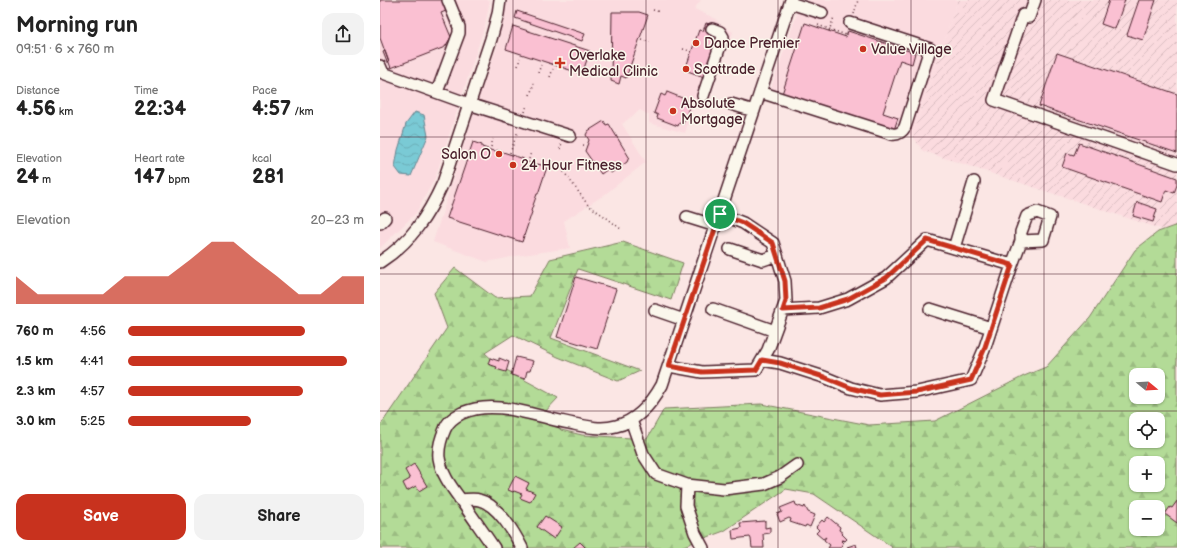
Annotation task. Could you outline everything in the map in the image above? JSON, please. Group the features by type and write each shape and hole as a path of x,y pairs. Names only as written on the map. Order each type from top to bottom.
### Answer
{"street":[{"path":"436,92 459,33 459,27 448,0"},
{"path":"380,262 391,255 408,240 418,228 429,212 443,183 495,27 500,0"},
{"path":"1035,0 1029,17 1023,16 994,100 1177,164"},
{"path":"494,548 445,477 439,457 446,426 453,417 469,410 481,408 500,408 522,411 549,419 589,427 609,428 631,420 643,411 662,385 669,366 791,1 822,13"},
{"path":"760,92 892,134 899,134 905,127 930,49 852,19"},
{"path":"703,96 723,37 720,32 712,29"},
{"path":"380,66 383,73 566,139"},
{"path":"731,104 754,111"},
{"path":"954,248 974,182"},
{"path":"669,366 702,372 756,370 768,350 783,310 786,301 785,281 773,243 743,223 720,214"},
{"path":"687,217 716,226"},
{"path":"783,310 819,308 848,299 886,278 927,240 1012,265"},
{"path":"762,360 780,363 824,377 851,388 880,395 917,392 971,380 984,350 1021,241"},
{"path":"730,249 763,260 777,255"},
{"path":"713,309 775,331"},
{"path":"930,309 991,328"},
{"path":"655,310 684,320"},
{"path":"631,420 643,454 656,474 687,485 724,489 764,484 780,477 797,465"},
{"path":"687,485 686,506 695,533 703,548"},
{"path":"460,500 479,500 492,506 516,536 522,548"}],"path":[{"path":"852,19 858,0"},
{"path":"653,10 660,12"},
{"path":"818,26 830,30 834,17"},
{"path":"642,40 650,42"},
{"path":"683,49 690,52"},
{"path":"518,66 520,58"},
{"path":"538,73 541,65"},
{"path":"550,77 553,69"},
{"path":"530,95 534,83"},
{"path":"524,114 527,105"},
{"path":"510,153 519,127"},
{"path":"490,147 493,139"},
{"path":"560,149 566,139"},
{"path":"583,145 587,146"},
{"path":"529,160 531,152"},
{"path":"554,163 556,161 588,205 622,230"}],"shaded area":[{"path":"380,0 490,0 485,25 435,178 416,213 380,248"},
{"path":"507,0 701,0 694,9 714,18 720,24 733,32 706,104 695,101 685,133 649,123 649,115 640,110 622,124 646,162 604,195 564,221 570,248 487,262 433,242 479,97 498,44"},
{"path":"802,0 958,0 912,136 771,88"},
{"path":"958,0 1177,0 1177,225 1164,230 923,151 912,136"}],"green space":[{"path":"1177,225 1177,548 891,548 892,547 814,494 786,489 724,531 678,548 380,548 380,426 447,328 434,293 455,268 495,298 530,296 550,259 623,242 683,263 671,300 578,269 551,338 640,371 618,381 558,357 513,335 485,353 499,366 558,398 543,414 561,430 582,435 647,439 664,409 761,404 869,425 935,421 1024,376 1046,367 1090,318 1135,250 1158,232"}],"water":[{"path":"415,112 424,115 428,136 411,176 401,175 395,167 398,150 406,124"}],"building":[{"path":"380,0 442,0 446,11 441,13 451,37 445,47 391,68 380,38"},
{"path":"1109,0 1125,0 1115,29 1101,24"},
{"path":"1139,0 1156,0 1143,40 1127,35"},
{"path":"517,11 585,34 582,41 515,18"},
{"path":"612,12 639,12 648,15 626,78 621,76 619,84 611,81"},
{"path":"706,23 713,25 710,34 716,42 704,77 685,70 699,30 703,31"},
{"path":"805,23 846,37 848,31 915,53 912,64 900,60 883,113 898,118 894,130 782,94"},
{"path":"513,26 590,51 582,74 506,49"},
{"path":"385,51 389,62 387,62 383,52"},
{"path":"1057,53 1177,94 1177,153 1039,106"},
{"path":"667,92 687,100 685,104 690,105 683,124 679,123 678,126 657,118 658,115 654,113 661,94 665,96"},
{"path":"604,121 606,125 609,124 629,157 627,162 611,173 608,169 601,174 585,151 589,140 586,135 588,131"},
{"path":"473,142 496,152 497,150 524,159 524,161 547,167 531,211 532,212 522,242 447,218"},
{"path":"1079,143 1177,178 1177,185 1174,193 1166,190 1162,202 1062,167 1067,153 1074,155"},
{"path":"1137,202 1157,209 1153,222 1133,216"},
{"path":"576,277 616,289 597,349 557,337"},
{"path":"516,357 533,361 530,371 527,371 525,379 511,375"},
{"path":"490,358 499,361 499,358 509,362 506,372 496,369 497,367 488,364"},
{"path":"414,464 427,486 419,491 416,486 407,491 403,483 410,479 405,470"},
{"path":"515,476 529,483 526,489 535,493 530,502 520,498 522,494 508,490"},
{"path":"1177,501 1177,523 1165,514 1170,507 1172,508"},
{"path":"795,502 796,505 804,508 805,506 808,512 815,515 810,527 806,525 805,527 790,522 791,519 789,518 780,522 777,514 782,512 780,508"},
{"path":"545,516 562,527 554,539 537,527"},
{"path":"828,517 840,527 839,530 847,539 845,541 841,541 843,543 840,548 828,548 830,545 824,540 826,537 823,539 816,533 819,530 816,527 822,520 824,522"},
{"path":"765,521 765,528 770,527 770,533 763,534 764,548 752,548 750,537 733,539 732,530 741,528 740,523"},
{"path":"580,542 586,548 573,548"},
{"path":"856,544 857,548 847,547"}],"place":[{"name":"Dance Premier","path":"696,43"},
{"name":"Value Village","path":"863,49"},
{"name":"Overlake Medical Clinic","path":"560,63"},
{"name":"Scottrade","path":"686,69"},
{"name":"Absolute Mortgage","path":"673,111"},
{"name":"Salon O","path":"499,154"},
{"name":"24 Hour Fitness","path":"513,165"}],"route":[{"path":"720,214 743,223 773,243 785,281 786,301 783,310 819,308 848,299 886,278 927,240 1012,265 984,350 971,380 917,392 880,395 851,388 824,377 780,363 762,360 756,370 702,372 669,366 720,214"}]}
